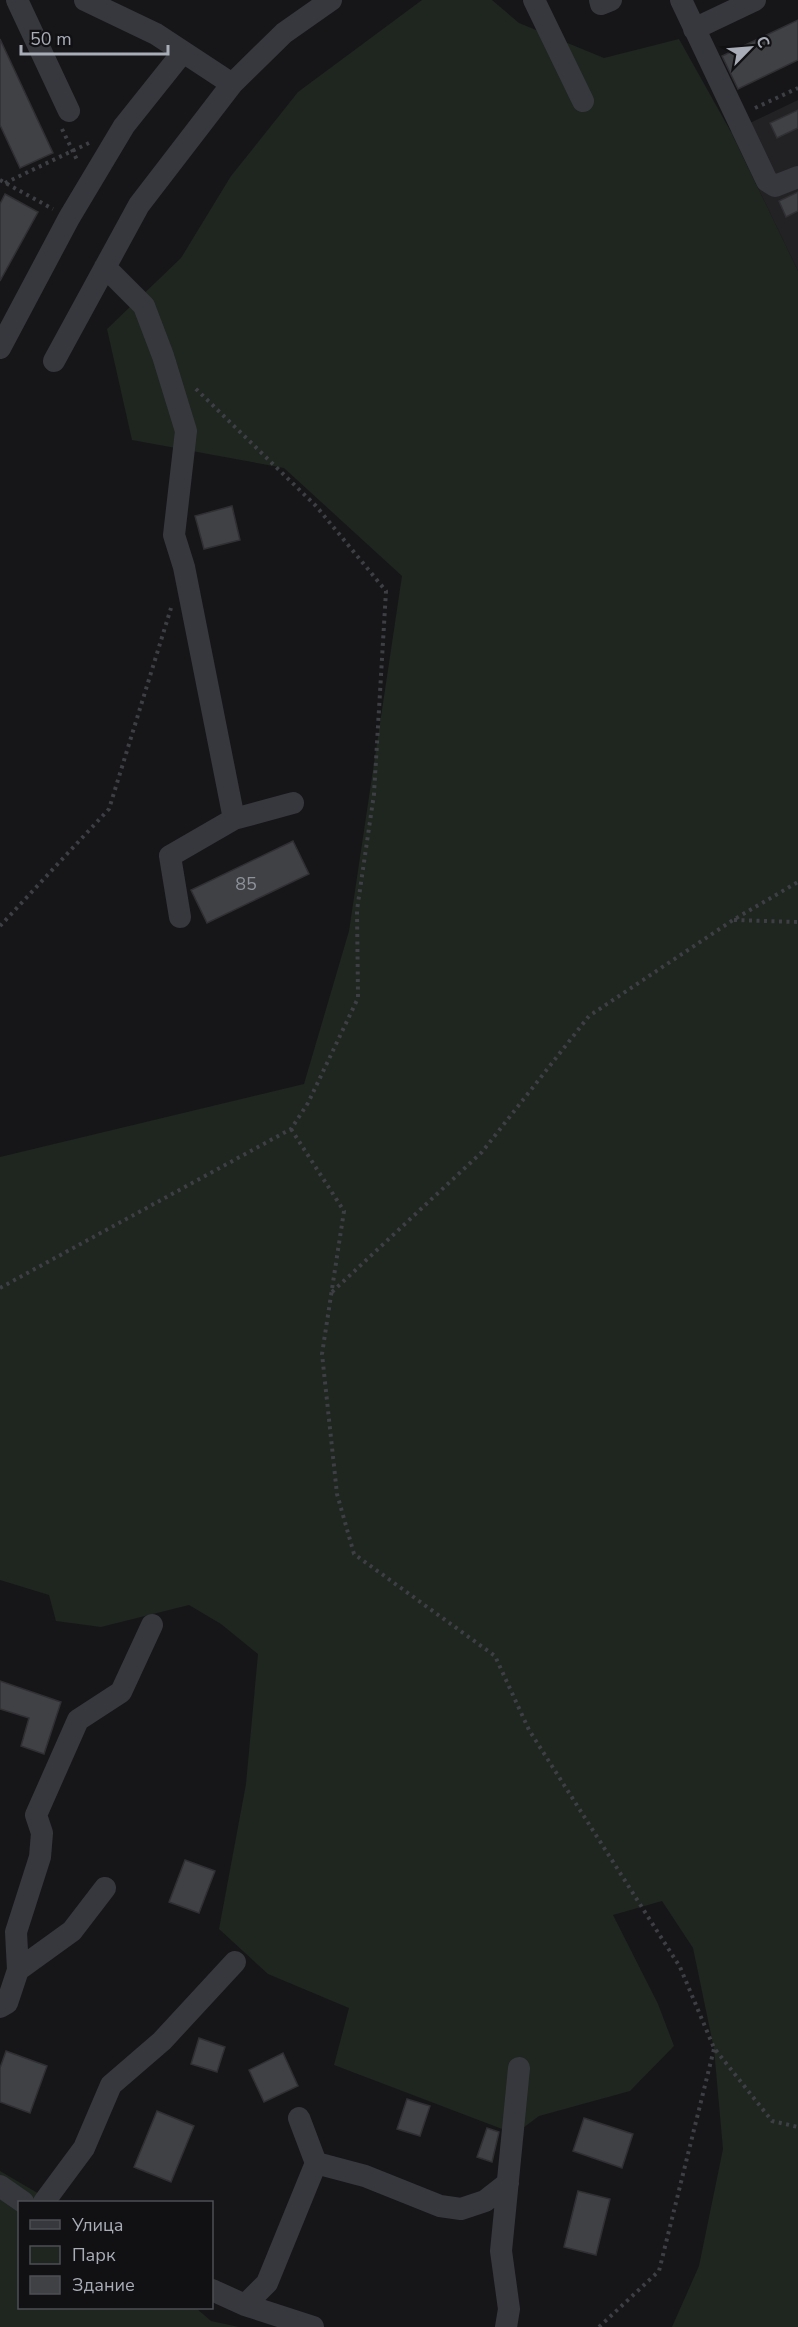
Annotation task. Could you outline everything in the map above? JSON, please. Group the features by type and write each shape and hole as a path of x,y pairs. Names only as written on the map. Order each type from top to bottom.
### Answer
{"street":[{"path":"17,0 69,111"},
{"path":"85,0 156,34 232,84"},
{"path":"54,362 139,204 232,84 284,33 331,0"},
{"path":"534,0 583,101"},
{"path":"600,0 601,4 611,0"},
{"path":"681,0 766,181 775,186 798,177"},
{"path":"694,29 755,0"},
{"path":"0,348 69,218 124,126 183,52"},
{"path":"105,267 144,306 163,356 186,431 174,535 184,567 234,819"},
{"path":"180,918 170,856 234,819 293,803"},
{"path":"0,2007 7,2003 18,1970 16,1932 42,1841 36,1815 78,1720 122,1692 152,1625"},
{"path":"18,1970 72,1931 105,1887"},
{"path":"45,2201 84,2148 111,2085 162,2042 235,1962"},
{"path":"506,2327 509,2308 501,2251 519,2068"},
{"path":"245,2305 267,2283 316,2163 298,2118"},
{"path":"316,2163 365,2176 440,2206 461,2209 485,2201 507,2183"},
{"path":"0,2186 21,2201"},
{"path":"213,2290 245,2305 313,2327"}],"path":[{"path":"736,117 798,88"},
{"path":"5,183 93,141"},
{"path":"0,180 69,218"},
{"path":"0,1288 291,1129 308,1103 358,998 357,910 374,794 386,591 316,506 188,381"},
{"path":"0,926 109,809 173,600"},
{"path":"331,1292 482,1152 589,1016 733,920 798,882"},
{"path":"733,920 798,922"},
{"path":"291,1129 344,1211 322,1354 337,1494 354,1554 495,1656 529,1730 680,1967 714,2048 772,2121 798,2127"},
{"path":"599,2327 659,2271 714,2048"}],"shaded area":[{"path":"798,100 798,271 731,132"}],"green space":[{"path":"422,0 492,0 519,23 604,58 679,39 731,132 798,271 798,2327 672,2327 699,2266 723,2149 714,2049 693,1948 662,1901 613,1915 658,2004 674,2046 630,2091 539,2116 515,2134 334,2065 349,2008 268,1974 219,1929 246,1784 258,1654 221,1624 189,1605 101,1627 56,1621 49,1595 0,1580 0,1157 304,1084 349,931 402,576 284,468 132,440 107,329 181,258 231,176 298,92"},
{"path":"0,2171 51,2201 18,2201 18,2309 197,2309 211,2321 239,2327 0,2327"}],"building":[{"path":"798,20 798,60 738,89 722,56"},
{"path":"0,39 53,153 20,168 0,125"},
{"path":"798,110 798,128 777,138 770,123"},
{"path":"798,192 798,211 786,217 779,201"},
{"path":"5,194 38,212 0,281 0,204"},
{"path":"232,506 240,540 204,549 195,516"},
{"path":"293,841 309,874 207,923 191,890"},
{"path":"0,1681 61,1702 44,1754 21,1746 29,1718 0,1709"},
{"path":"185,1860 215,1871 199,1913 169,1902"},
{"path":"199,2038 225,2047 217,2072 191,2064"},
{"path":"6,2051 47,2066 30,2113 0,2102 0,2068"},
{"path":"283,2053 298,2086 264,2102 249,2070"},
{"path":"407,2099 430,2106 420,2136 397,2129"},
{"path":"157,2111 194,2126 171,2182 134,2167"},
{"path":"584,2118 633,2134 622,2168 573,2151"},
{"path":"487,2128 499,2132 492,2162 477,2157"},
{"path":"578,2191 610,2199 596,2255 564,2247"}]}
